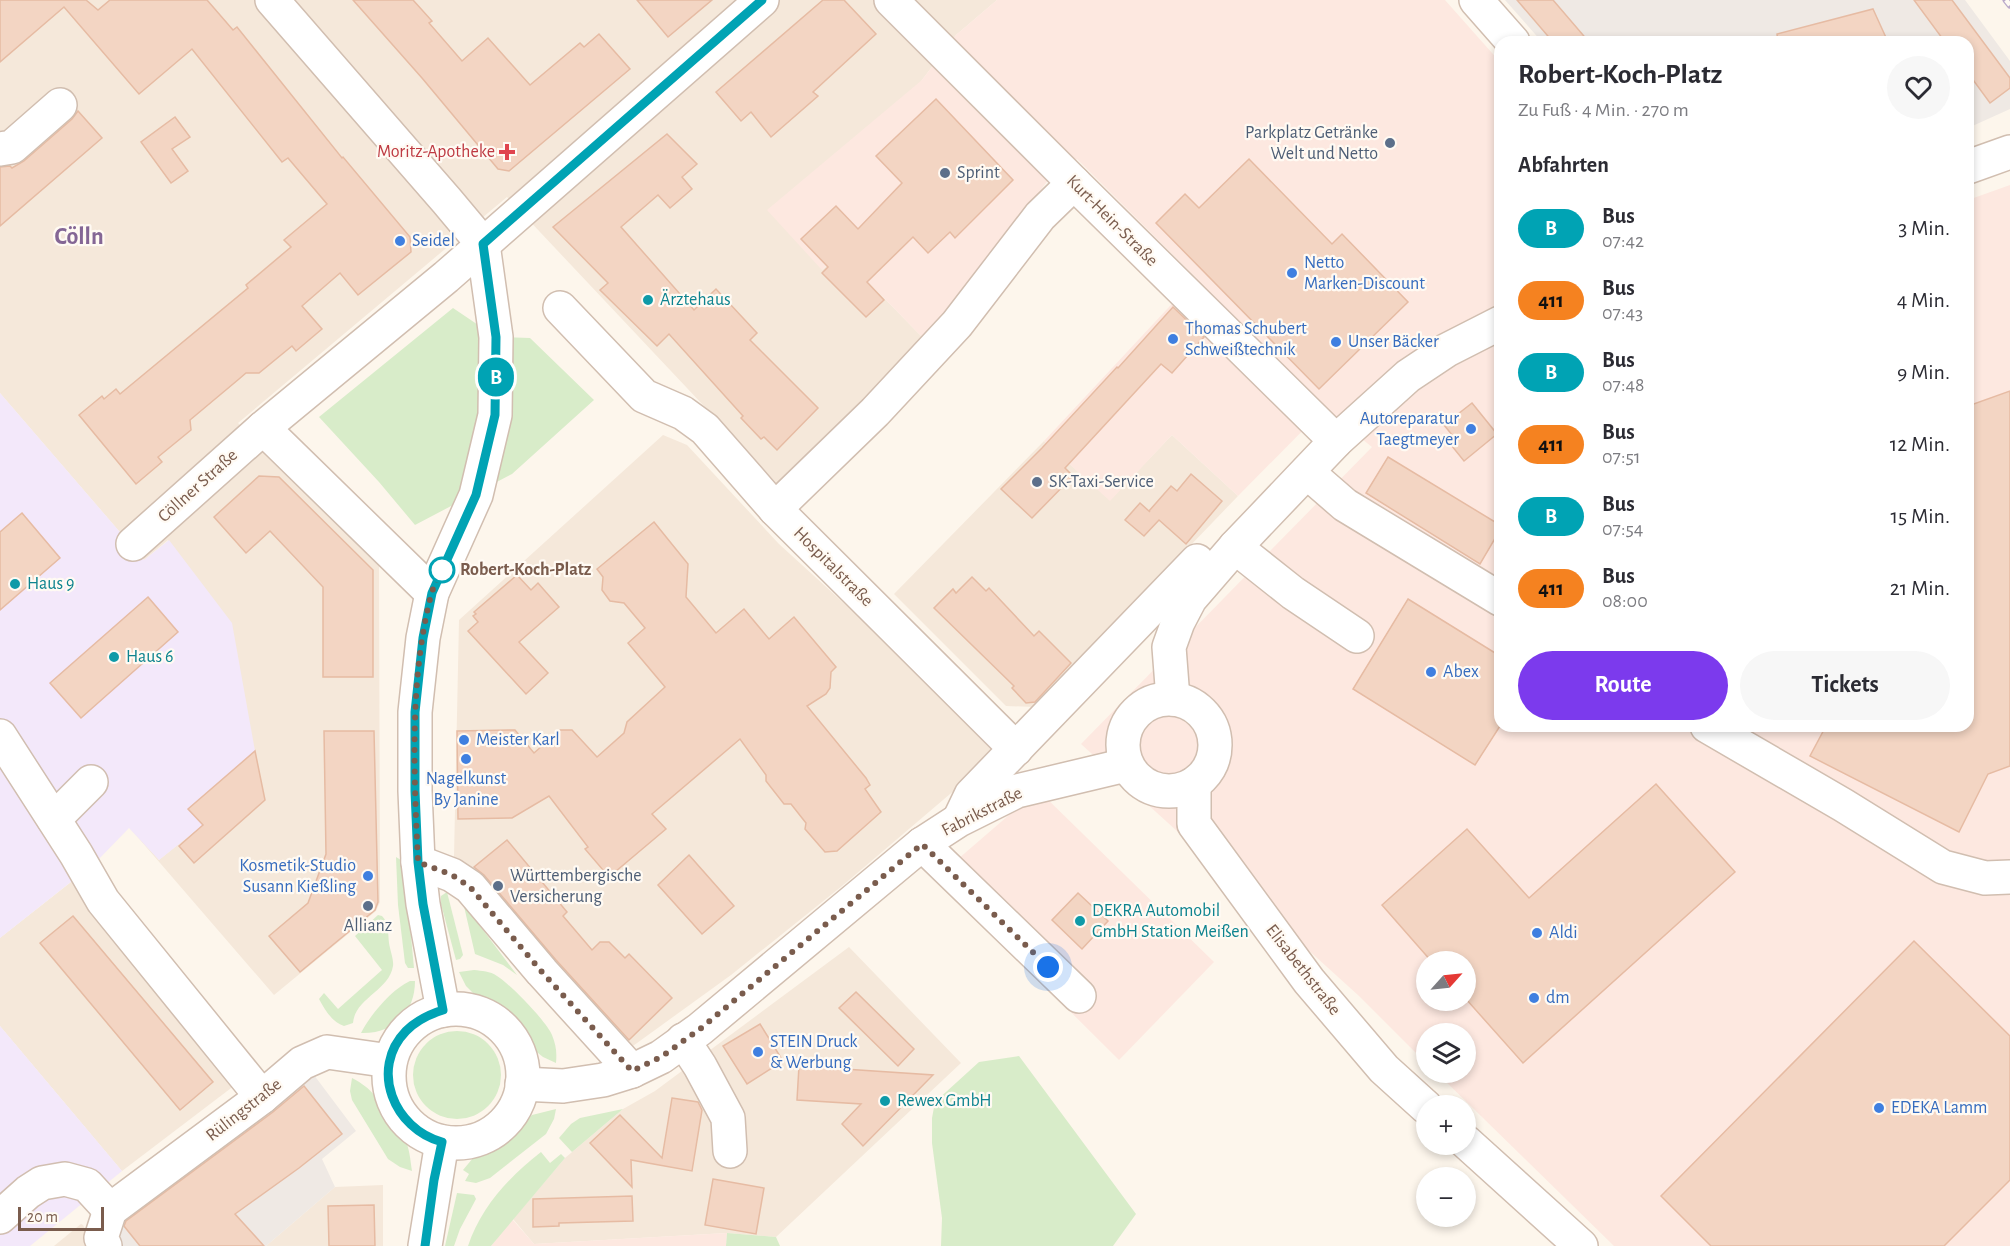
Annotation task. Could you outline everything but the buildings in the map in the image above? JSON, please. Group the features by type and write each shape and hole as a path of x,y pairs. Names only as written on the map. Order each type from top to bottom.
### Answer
{"street":[{"path":"272,0 483,244 496,337 495,415 476,495 432,593 423,638 415,712 418,862 423,904 443,1010"},
{"path":"432,593 263,428 446,277 762,0"},
{"name":"Kurt-Hein-Straße","path":"891,0 1074,183 1321,457 1345,505 1494,595"},
{"path":"1476,0 1508,36"},
{"path":"0,149 12,147 60,105"},
{"path":"1974,165 2010,153"},
{"path":"775,509 875,412 957,324 1040,216 1074,183"},
{"name":"Hospitalstraße","path":"560,309 644,396 682,413 705,429 775,509 1016,748"},
{"path":"1173,699 1169,647 1190,599 1235,547 1321,457 1408,376 1447,350 1494,326"},
{"name":"Cöllner Straße","path":"133,544 263,428"},
{"path":"959,820 971,795 1255,501 1321,457"},
{"path":"1235,547 1293,593 1357,636"},
{"path":"1173,699 1188,703 1202,712 1211,726 1215,741 1214,757 1208,771 1194,784 1181,790 1164,792 1149,788 1136,778 1126,765 1123,752 1124,733 1130,720 1150,702 1173,699"},
{"path":"1717,732 1843,805 1943,867 1997,877 2010,853"},
{"path":"0,736 76,854 103,901 262,1097"},
{"name":"Fabrikstraße","path":"522,1084 563,1086 603,1080 632,1071 661,1057 922,844 959,820 1017,790 1126,765"},
{"path":"54,819 91,782"},
{"name":"Elisabethstraße","path":"1194,784 1194,824 1309,981 1384,1069 1416,1098"},
{"path":"922,844 1079,996"},
{"path":"418,862 452,875 470,887 542,972 632,1071"},
{"path":"443,1010 476,1012 492,1020 506,1032 515,1045 520,1059 522,1084 517,1102 508,1118 493,1132 474,1141 442,1142 421,1134 400,1113 393,1099 389,1082 390,1061 395,1047 407,1030 429,1015 443,1010"},
{"path":"683,1040 728,1118 730,1151"},
{"name":"Rülingstraße","path":"110,1210 262,1097 302,1063 327,1052 390,1061"},
{"path":"425,1246 442,1142"},
{"path":"1476,1152 1581,1246"},
{"path":"0,1217 28,1192 42,1183 65,1179 87,1185 110,1210 101,1238 105,1246"}],"shaded area":[{"path":"0,0 997,0 956,35 922,80 822,270 840,253 926,341 784,491 507,197 238,423 379,566 380,902 376,911 274,995 129,827 159,860 202,825 188,809 168,540 144,560 0,393"},
{"path":"997,0 1445,0 1494,55 1494,732 1974,732 1974,198 2010,185 2010,1246 1614,1246 1476,1111 1476,1095 1460,1095 1447,1083 1476,1083 1476,1023 1416,1023 1416,1053 1359,996 1081,744 1372,447 1324,409 1238,496 1172,435 1110,501 1044,441 1196,278 1077,159 1049,179 926,341 840,253 822,270 767,210 922,80 956,35"},
{"path":"1505,0 1965,0 2010,61 2010,109 1974,125 1974,36 1537,36"},
{"path":"0,393 144,560 169,540 232,623 255,751 188,809 203,825 159,860 129,828 96,862 0,938"},
{"path":"663,435 687,445 779,544 937,688 997,754 842,886 731,975 626,1051 454,857 459,620"},
{"path":"1172,435 1238,496 1035,707 1006,706 894,594 1044,441 1110,500"},
{"path":"1038,790 1214,962 1119,1060 936,878"},
{"path":"75,879 239,1082 122,1171 0,1026 0,938"},
{"path":"849,947 961,1063 776,1237 727,1233 534,1244 513,1219 565,1158 623,1109 655,1091"},
{"path":"0,1026 122,1171 30,1246 0,1246"},
{"path":"308,1067 356,1131 322,1159 335,1187 266,1246 116,1246 118,1213"},
{"path":"383,1185 383,1246 266,1246 335,1187"},
{"path":"512,1219 534,1244 727,1233 726,1246 491,1246"},
{"path":"81,1224 93,1246 54,1246"}],"green space":[{"name":"Robert-Koch-Platz","path":"453,308 496,337 530,338 594,400 512,474 415,525 319,417"},
{"path":"396,857 404,862 414,968 408,968 405,963 398,905"},
{"path":"460,889 474,902 471,914 517,975 503,965 475,954"},
{"path":"447,892 463,955 456,960 441,904 441,896"},
{"path":"378,915 382,916 387,925 393,966 385,982 355,1014 353,1023 344,1026 332,1019 319,999 324,993 338,1009 382,970 355,936"},
{"path":"474,970 489,972 497,976 536,1012 552,1035 556,1049 556,1063 533,1049 512,1020 466,986 459,972"},
{"path":"410,981 415,981 414,992 411,1003 400,1019 383,1030 361,1033 382,1003"},
{"path":"457,1031 474,1035 488,1044 497,1058 501,1075 497,1092 488,1106 474,1115 457,1119 440,1115 426,1106 417,1092 413,1075 417,1058 426,1044 440,1035"},
{"path":"1019,1056 1136,1214 1113,1246 941,1246 942,1218 932,1143 932,1118 935,1102 979,1062"},
{"path":"352,1078 374,1095 404,1138 409,1150 412,1171 388,1159 352,1100 350,1091"},
{"path":"556,1109 554,1119 546,1134 490,1178 476,1183 465,1181 469,1174 463,1170 473,1158 502,1142 532,1115"},
{"path":"623,1109 572,1152 559,1138 571,1124 580,1118"},
{"path":"541,1152 550,1163 561,1154 565,1158 491,1246 468,1246 480,1218 497,1194"},
{"path":"457,1193 474,1195 476,1199 454,1246 445,1246"},
{"path":"727,1233 776,1237 780,1246 726,1246"}],"railway":[{"path":"2006,0 2010,5"}],"bus line":[{"name":"B","path":"425,1246 442,1142 421,1134 400,1113 393,1099 389,1082 390,1061 395,1047 407,1030 429,1015 443,1010 423,904 418,862 415,712 423,638 432,593 476,495 495,415 496,337 483,244 762,0"}],"place":[{"name":"Parkplatz Getränke Welt und Netto","path":"1390,143"},
{"name":"Moritz-Apotheke","path":"507,152"},
{"name":"Sprint","path":"945,173"},
{"name":"Seidel","path":"400,241"},
{"name":"Netto Marken-Discount","path":"1292,273"},
{"name":"Ärztehaus","path":"648,300"},
{"name":"Thomas Schubert Schweißtechnik","path":"1173,339"},
{"name":"Unser Bäcker","path":"1336,342"},
{"name":"Autoreparatur Taegtmeyer","path":"1471,429"},
{"name":"SK-Taxi-Service","path":"1037,482"},
{"name":"Robert-Koch-Platz","path":"442,570"},
{"name":"Haus 9","path":"15,584"},
{"name":"Haus 6","path":"114,657"},
{"name":"Abex","path":"1431,672"},
{"name":"Meister Karl","path":"464,740"},
{"name":"Nagelkunst By Janine","path":"466,759"},
{"name":"Kosmetik-Studio Susann Kießling","path":"368,876"},
{"name":"Württembergische Versicherung","path":"498,886"},
{"name":"Allianz","path":"368,906"},
{"name":"DEKRA Automobil GmbH Station Meißen","path":"1080,921"},
{"name":"Aldi","path":"1537,933"},
{"name":"dm","path":"1534,998"},
{"name":"STEIN Druck & Werbung","path":"758,1052"},
{"name":"Rewex GmbH","path":"885,1101"},
{"name":"EDEKA Lamm","path":"1879,1108"}],"district":[{"name":"Cölln","path":"79,237"}],"route":[{"path":"442,570 432,593 423,638 415,712 418,862 452,875 470,887 542,972 632,1071 661,1057 700,1029 922,844 1048,967"}]}
